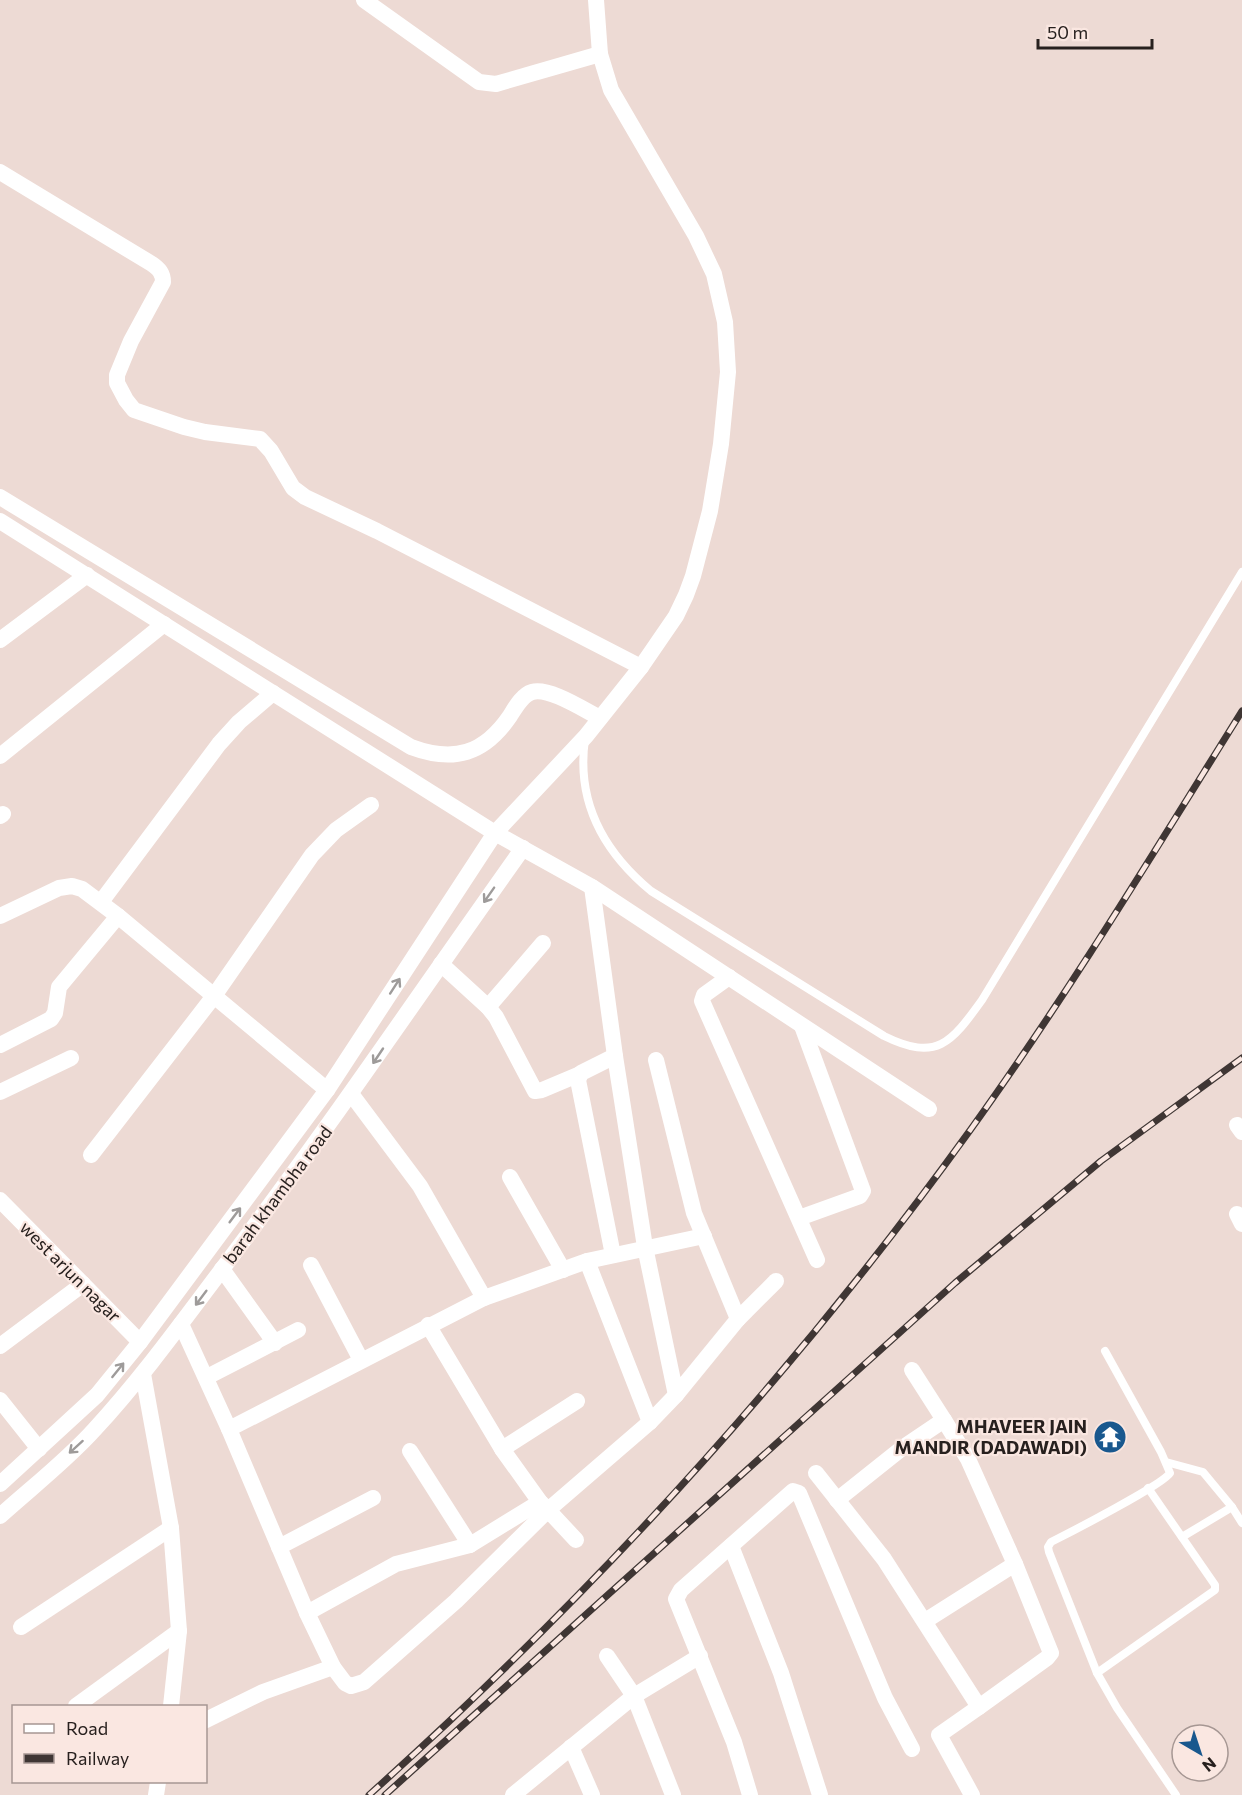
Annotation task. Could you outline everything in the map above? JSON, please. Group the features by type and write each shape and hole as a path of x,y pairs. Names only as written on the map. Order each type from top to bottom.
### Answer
{"street":[{"path":"364,0 479,82 488,85 600,54"},
{"name":"barah khambha road","path":"0,1484 97,1395 141,1342 327,1090 495,833 586,736 641,667 676,616 686,595 710,511 721,444 728,372 725,322 714,274 696,236 611,90 600,54 596,0"},
{"path":"0,172 159,269 162,282 130,341 117,375 117,383 134,410 205,432 260,439 271,451 293,488 305,497 377,531 641,667"},
{"path":"0,497 325,694 395,739 425,753 448,755 481,746 498,734 516,707 532,692 550,694 571,702 600,718"},
{"path":"0,521 495,833 592,887 929,1109"},
{"path":"0,640 87,575"},
{"path":"0,756 164,624"},
{"path":"101,902 219,744 239,722 273,693"},
{"path":"91,1155 214,996 312,855 336,830 370,805"},
{"name":"barah khambha road","path":"0,1516 92,1432 143,1374 352,1095 523,848"},
{"path":"0,916 59,888 72,886 82,889 101,902 327,1090"},
{"path":"592,887 615,1056 645,1247 675,1395"},
{"path":"0,1045 55,1014 59,987 118,916"},
{"path":"488,1007 543,943"},
{"path":"441,964 496,1017 535,1091 580,1074 615,1056"},
{"path":"729,977 704,995 702,1001 817,1260"},
{"path":"799,1218 860,1196 863,1191 802,1026"},
{"path":"0,1092 71,1058"},
{"path":"656,1060 694,1212 738,1319"},
{"path":"580,1074 578,1080 613,1255"},
{"path":"352,1095 420,1186 484,1298"},
{"path":"510,1177 562,1270"},
{"name":"west arjun nagar","path":"0,1200 141,1342"},
{"path":"229,1429 484,1298 587,1261 704,1236"},
{"path":"587,1261 650,1422"},
{"path":"311,1265 361,1360"},
{"path":"222,1269 275,1344"},
{"path":"181,1324 207,1377 307,1613 333,1667 345,1683 351,1686 360,1684 456,1601 544,1506 650,1422 738,1319 776,1281"},
{"path":"0,1346 83,1284"},
{"path":"428,1325 502,1449 544,1506 576,1540"},
{"path":"207,1377 275,1344 298,1330"},
{"path":"912,1370 968,1459 1015,1564 1051,1653 1047,1659 940,1733 939,1736 972,1795"},
{"path":"143,1374 171,1528 179,1631 171,1705"},
{"path":"0,1400 39,1449"},
{"path":"502,1449 577,1401"},
{"path":"837,1500 901,1449 944,1420"},
{"path":"410,1451 470,1545"},
{"path":"816,1473 884,1559 979,1707"},
{"path":"750,1795 734,1742 676,1599 681,1590 793,1491 799,1493 885,1698 912,1749"},
{"path":"279,1547 373,1498"},
{"path":"307,1613 396,1564 470,1545 544,1506"},
{"path":"21,1628 171,1528"},
{"path":"731,1546 781,1673 820,1795"},
{"path":"925,1621 1015,1564"},
{"path":"79,1705 179,1631"},
{"path":"607,1656 634,1696 674,1795"},
{"path":"513,1795 634,1696 700,1656"},
{"path":"207,1720 263,1692 333,1667"},
{"path":"571,1748 592,1795"}],"lane":[{"path":"586,736 584,784 594,819 620,860 636,878 651,891 884,1036 904,1046 920,1048 935,1046 948,1041 960,1030 982,1000 1242,572"},
{"path":"1105,1351 1166,1462 1170,1470 1168,1477 1051,1542 1048,1547 1097,1673 1117,1708 1176,1795"},
{"path":"1166,1462 1203,1472 1242,1523"},
{"path":"1097,1673 1215,1590 1215,1585 1148,1488"},
{"path":"1182,1537 1232,1507"}],"railway":[{"path":"369,1795 533,1641 611,1560 688,1478 834,1307 971,1129 1042,1027 1242,711"},
{"path":"385,1795 955,1283 1101,1161 1242,1058"}],"place":[{"name":"MHAVEER JAIN MANDIR (DADAWADI)","path":"1110,1437"}]}
